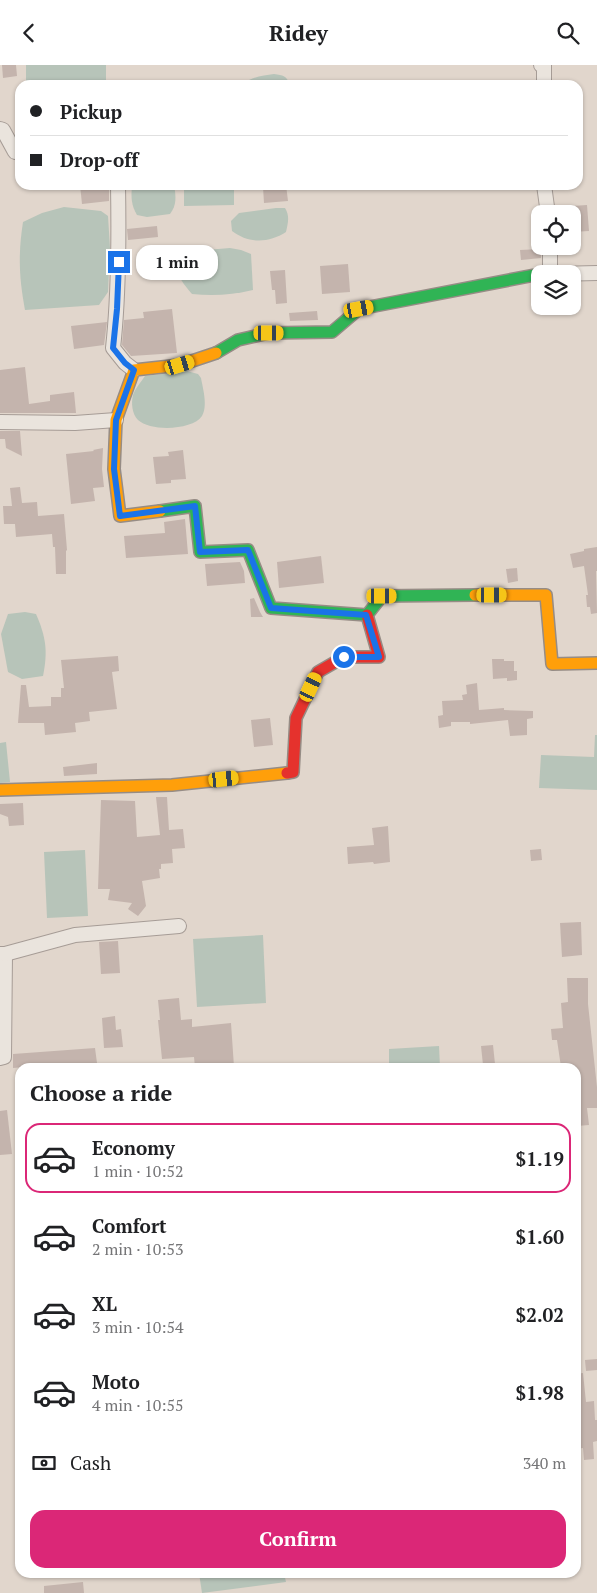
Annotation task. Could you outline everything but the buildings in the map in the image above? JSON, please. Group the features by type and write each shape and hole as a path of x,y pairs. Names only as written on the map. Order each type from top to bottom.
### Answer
{"street":[{"path":"541,65 544,65 544,80"},
{"path":"0,129 15,152"},
{"path":"118,190 119,256 113,348 125,363 134,370 180,365 215,354 238,340 269,333 332,332 359,309 531,276"},
{"path":"545,190 547,205"},
{"path":"581,273 597,273"},
{"path":"134,370 116,420 114,469 120,516 195,506 200,552 248,550 271,608 366,615"},
{"path":"0,422 75,423 116,420"},
{"path":"366,615 382,596 546,595 552,664 597,663"},
{"path":"0,790 172,785 293,772 296,718 318,672 344,657 379,657 366,615"},
{"path":"0,1058 4,1057 3,954 76,935 179,926"}],"shaded area":[{"path":"26,65 106,65 106,80 26,80"},
{"path":"274,74 288,80 250,80"},
{"path":"132,190 175,190 174,207 170,214 147,217 137,215 132,201"},
{"path":"184,190 234,190 234,205 184,206"},
{"path":"64,207 101,211 108,216 110,248 108,292 99,305 25,310 20,266 23,222 42,213"},
{"path":"285,208 288,217 286,232 279,236 259,241 245,238 232,231 231,221 239,213"},
{"path":"230,248 251,254 253,290 222,295 192,294 179,275 178,270 182,252"},
{"path":"187,371 198,374 201,378 204,392 204,412 197,421 181,427 162,428 144,424 136,418 133,412 132,398 145,376"},
{"path":"25,612 36,614 44,637 46,651 43,676 22,679 8,672 1,634 8,614"},
{"path":"595,735 597,735 597,790 539,788 541,755 594,757"},
{"path":"6,742 10,782 0,783 0,743"},
{"path":"85,850 88,916 47,918 44,852"},
{"path":"263,935 266,1003 197,1007 193,939"},
{"path":"439,1046 440,1063 389,1063 389,1049"},
{"path":"200,1578 285,1578 286,1582 202,1593"}],"traffic: fast":[{"path":"216,353 238,340 269,333 332,332 359,309 531,276"},
{"path":"160,511 195,506 200,552 248,550 271,608 367,615 382,596 475,595"}],"traffic: slow":[{"path":"160,511 120,516 114,469 116,420 134,370 180,365 216,353"},
{"path":"475,595 546,595 552,664 597,663"},
{"path":"0,790 172,785 287,773"}],"traffic: jam":[{"path":"287,773 293,772 296,718 318,672 344,657 379,657 367,615"}],"route":[{"path":"119,262 113,348 125,363 134,370 116,420 114,469 120,516 195,506 200,552 248,550 271,608 366,615 379,657 344,657"}]}
